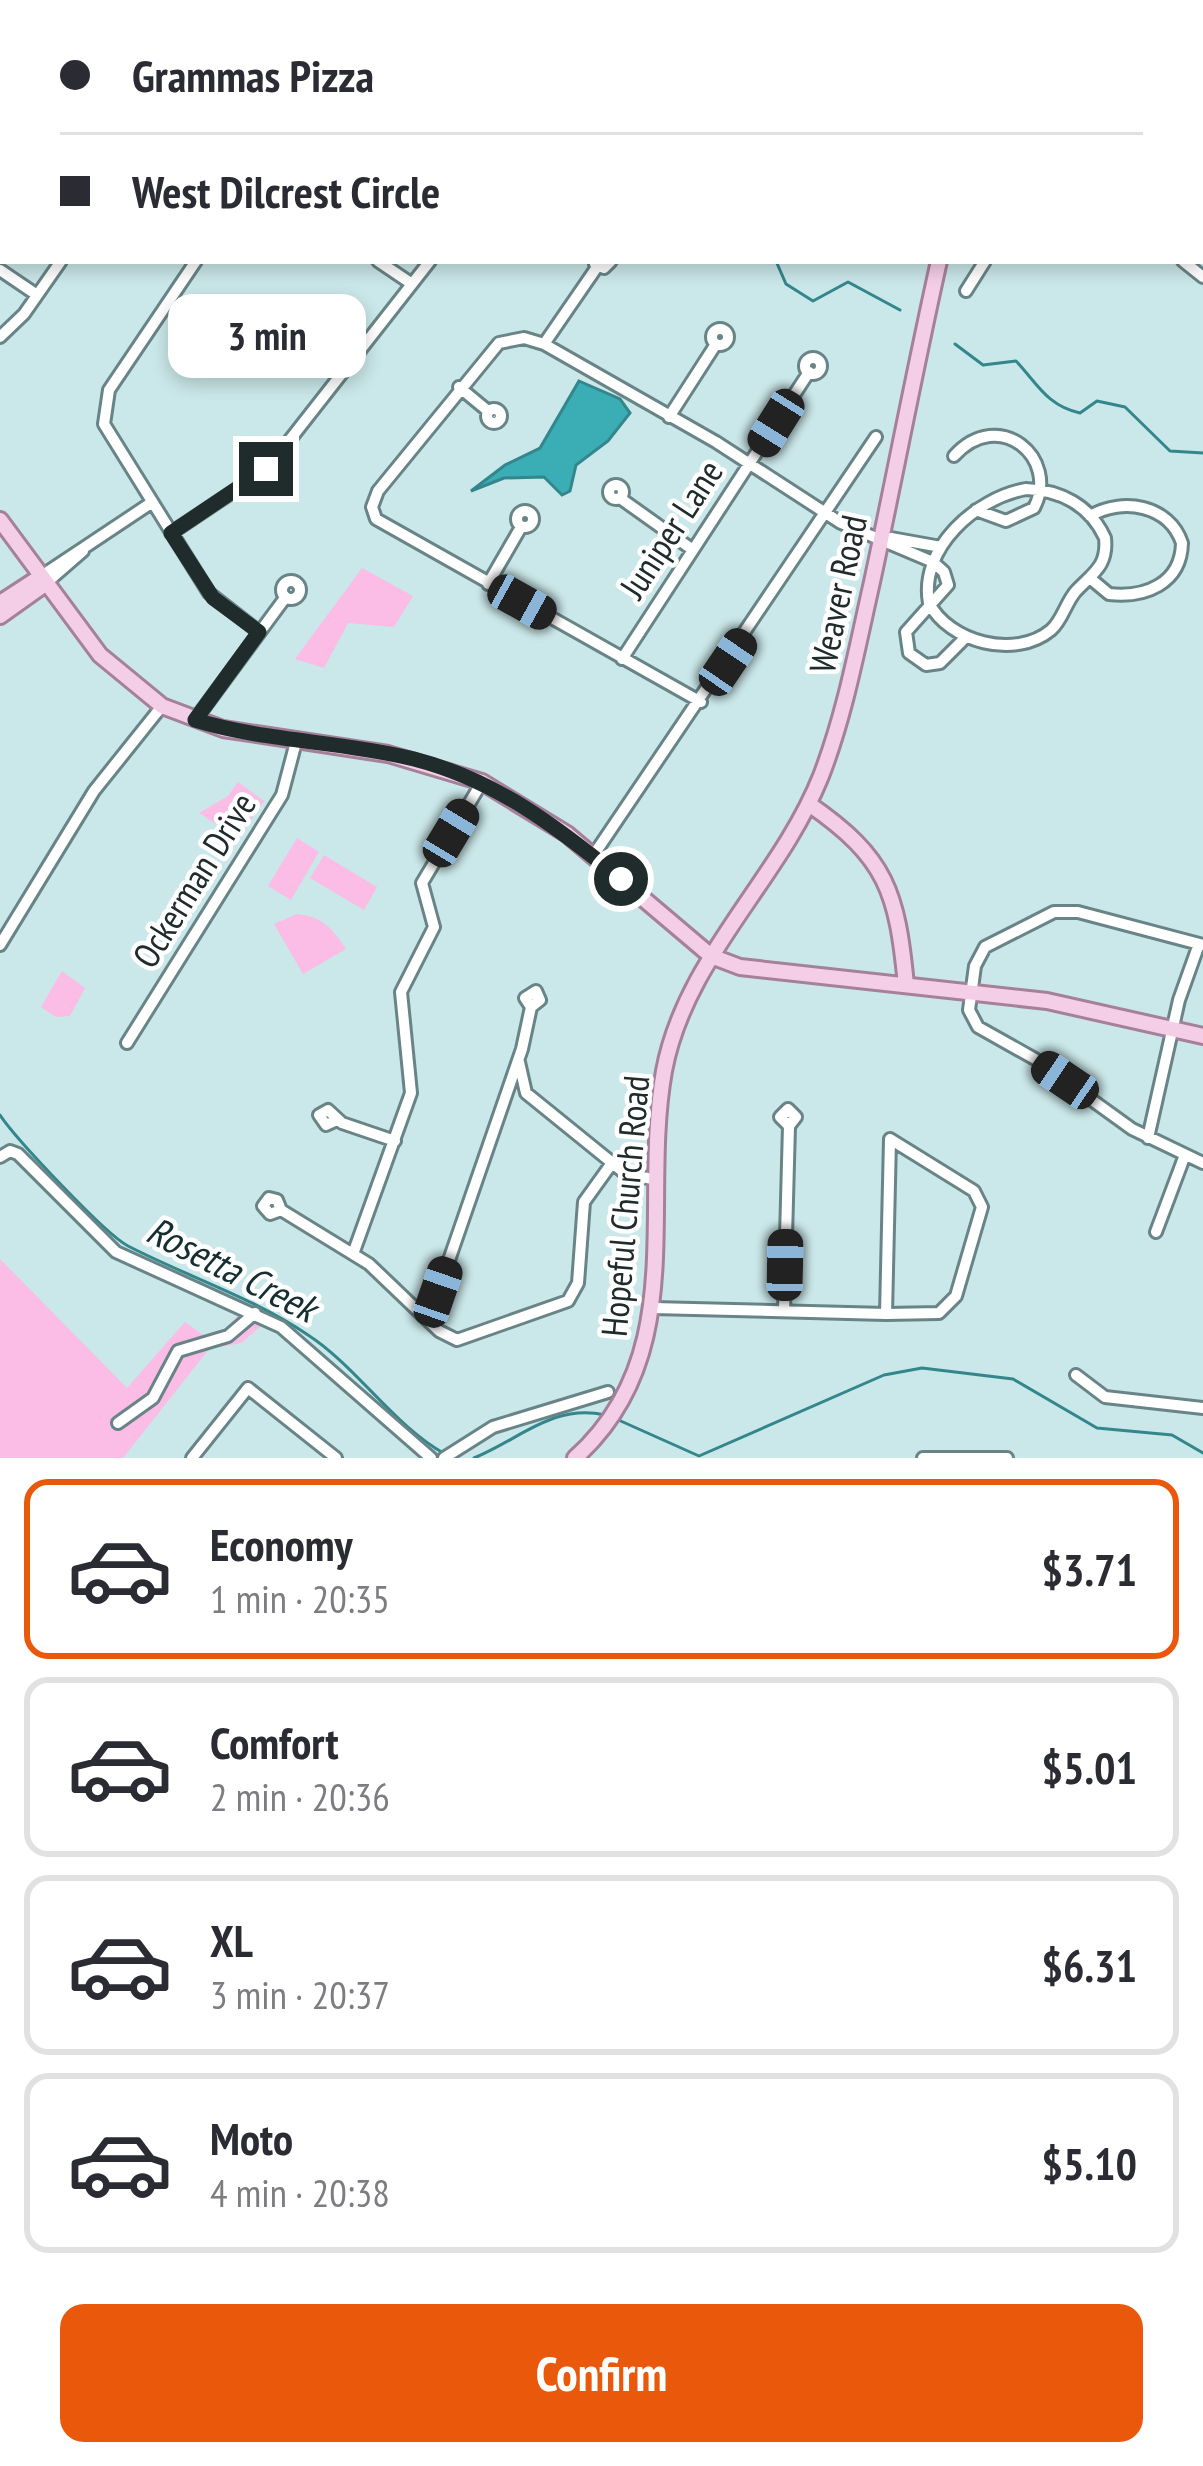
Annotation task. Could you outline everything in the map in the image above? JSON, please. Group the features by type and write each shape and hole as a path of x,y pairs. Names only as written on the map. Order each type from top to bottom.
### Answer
{"main road":[{"name":"Weaver Road","path":"718,953 809,803 840,721 938,264"},
{"path":"0,520 100,655 162,706 195,720 296,742 415,759 482,782 528,807 685,933 718,953 748,965 1075,1006 1203,1036"},
{"path":"0,603 42,580"},
{"path":"0,616 42,580"},
{"path":"809,803 857,839 884,872 900,930 906,985"},
{"name":"Hopeful Church Road","path":"575,1458 624,1399 642,1359 653,1308 664,1072 683,1012 718,953"}],"street":[{"path":"0,337 38,296 59,264"},
{"path":"194,264 104,402 106,431 213,598 259,632"},
{"path":"383,264 412,284"},
{"path":"171,533 266,469 428,264"},
{"path":"544,344 596,264"},
{"path":"966,291 983,264"},
{"path":"0,270 38,296"},
{"path":"701,702 382,525 372,507 378,490 499,343 524,338 544,344 827,514 933,562 944,572 948,585 942,598 929,603 906,632 914,659 940,664 966,638"},
{"path":"669,418 716,344"},
{"name":"Juniper Lane","path":"622,658 808,372"},
{"path":"459,388 488,411"},
{"path":"954,456 976,436 1004,434 1033,460 1041,490 1034,508 1015,519 995,520 976,510"},
{"path":"593,856 876,436"},
{"path":"1041,490 1070,499 1090,516 1106,547 1102,565 1074,592 1053,629 1033,639 1001,644 966,638 943,623 929,603 933,562 976,510 1008,492 1041,490"},
{"path":"620,498 693,550"},
{"path":"42,580 151,503"},
{"path":"1090,516 1106,507 1153,511 1169,518 1183,543 1173,574 1145,593 1109,594 1091,579"},
{"path":"488,584 520,526"},
{"path":"881,537 941,547"},
{"path":"195,720 285,598"},
{"path":"0,945 94,791 162,706"},
{"name":"Ockerman Drive","path":"127,1043 282,795 296,742"},
{"path":"353,1254 412,1084 401,992 434,927 422,883 482,782"},
{"path":"1148,1138 1172,1029 1201,945 1064,910 985,947 969,992 969,1014 978,1027 1148,1138 1203,1163"},
{"path":"421,1314 438,1292 512,1080 531,1007"},
{"path":"518,1061 526,1093 634,1178 658,1180"},
{"path":"505,1101 526,1093"},
{"path":"337,1120 395,1141"},
{"path":"784,1311 789,1126"},
{"path":"653,1308 886,1314 933,1314 950,1305 983,1214 974,1192 890,1139 886,1314"},
{"path":"0,1157 10,1151 18,1154 116,1252 281,1327 431,1458"},
{"path":"1156,1232 1184,1155"},
{"path":"281,1210 353,1254 444,1336 457,1340 568,1301 578,1283 584,1202 612,1163"},
{"path":"118,1424 153,1398 178,1351 228,1336 255,1313"},
{"path":"1076,1375 1105,1397 1203,1408"},
{"path":"192,1458 248,1388 327,1455"},
{"path":"449,1454 535,1411 608,1392"},
{"path":"923,1458 1007,1458"}],"shaded area":[{"path":"362,568 413,596 394,627 348,623 324,668 295,659"},
{"path":"238,782 264,801 237,838 199,813 228,796"},
{"path":"297,838 319,852 291,900 268,886"},
{"path":"324,855 377,887 364,910 310,878"},
{"path":"297,914 326,925 346,949 303,974 274,924"},
{"path":"62,971 85,988 70,1016 56,1017 41,1007"},
{"path":"0,1259 127,1388 185,1322 206,1337 226,1329 244,1308 268,1320 241,1343 209,1349 123,1458 0,1458"}],"water":[{"path":"579,381 620,399 630,413 608,441 576,465 570,491 562,495 544,477 504,478 471,491 505,465 540,448"}],"waterway":[{"path":"777,264 786,284 813,301 848,282 900,310"},
{"path":"955,344 983,365 1016,361 1044,393 1069,410 1080,413 1097,401 1125,407 1170,451 1203,453"},
{"name":"Rosetta Creek","path":"0,1115 61,1185 117,1238 265,1309 308,1335 409,1428 445,1454"},
{"name":"Rosetta Creek","path":"614,1418 699,1456 884,1375 922,1368 1013,1379 1097,1428 1172,1435 1203,1453"},
{"name":"Rosetta Creek","path":"474,1458 553,1419 569,1414 605,1415"}],"route":[{"path":"266,469 171,533 213,598 259,632 195,720 245,733 415,759 457,772 528,807 621,879"}]}
